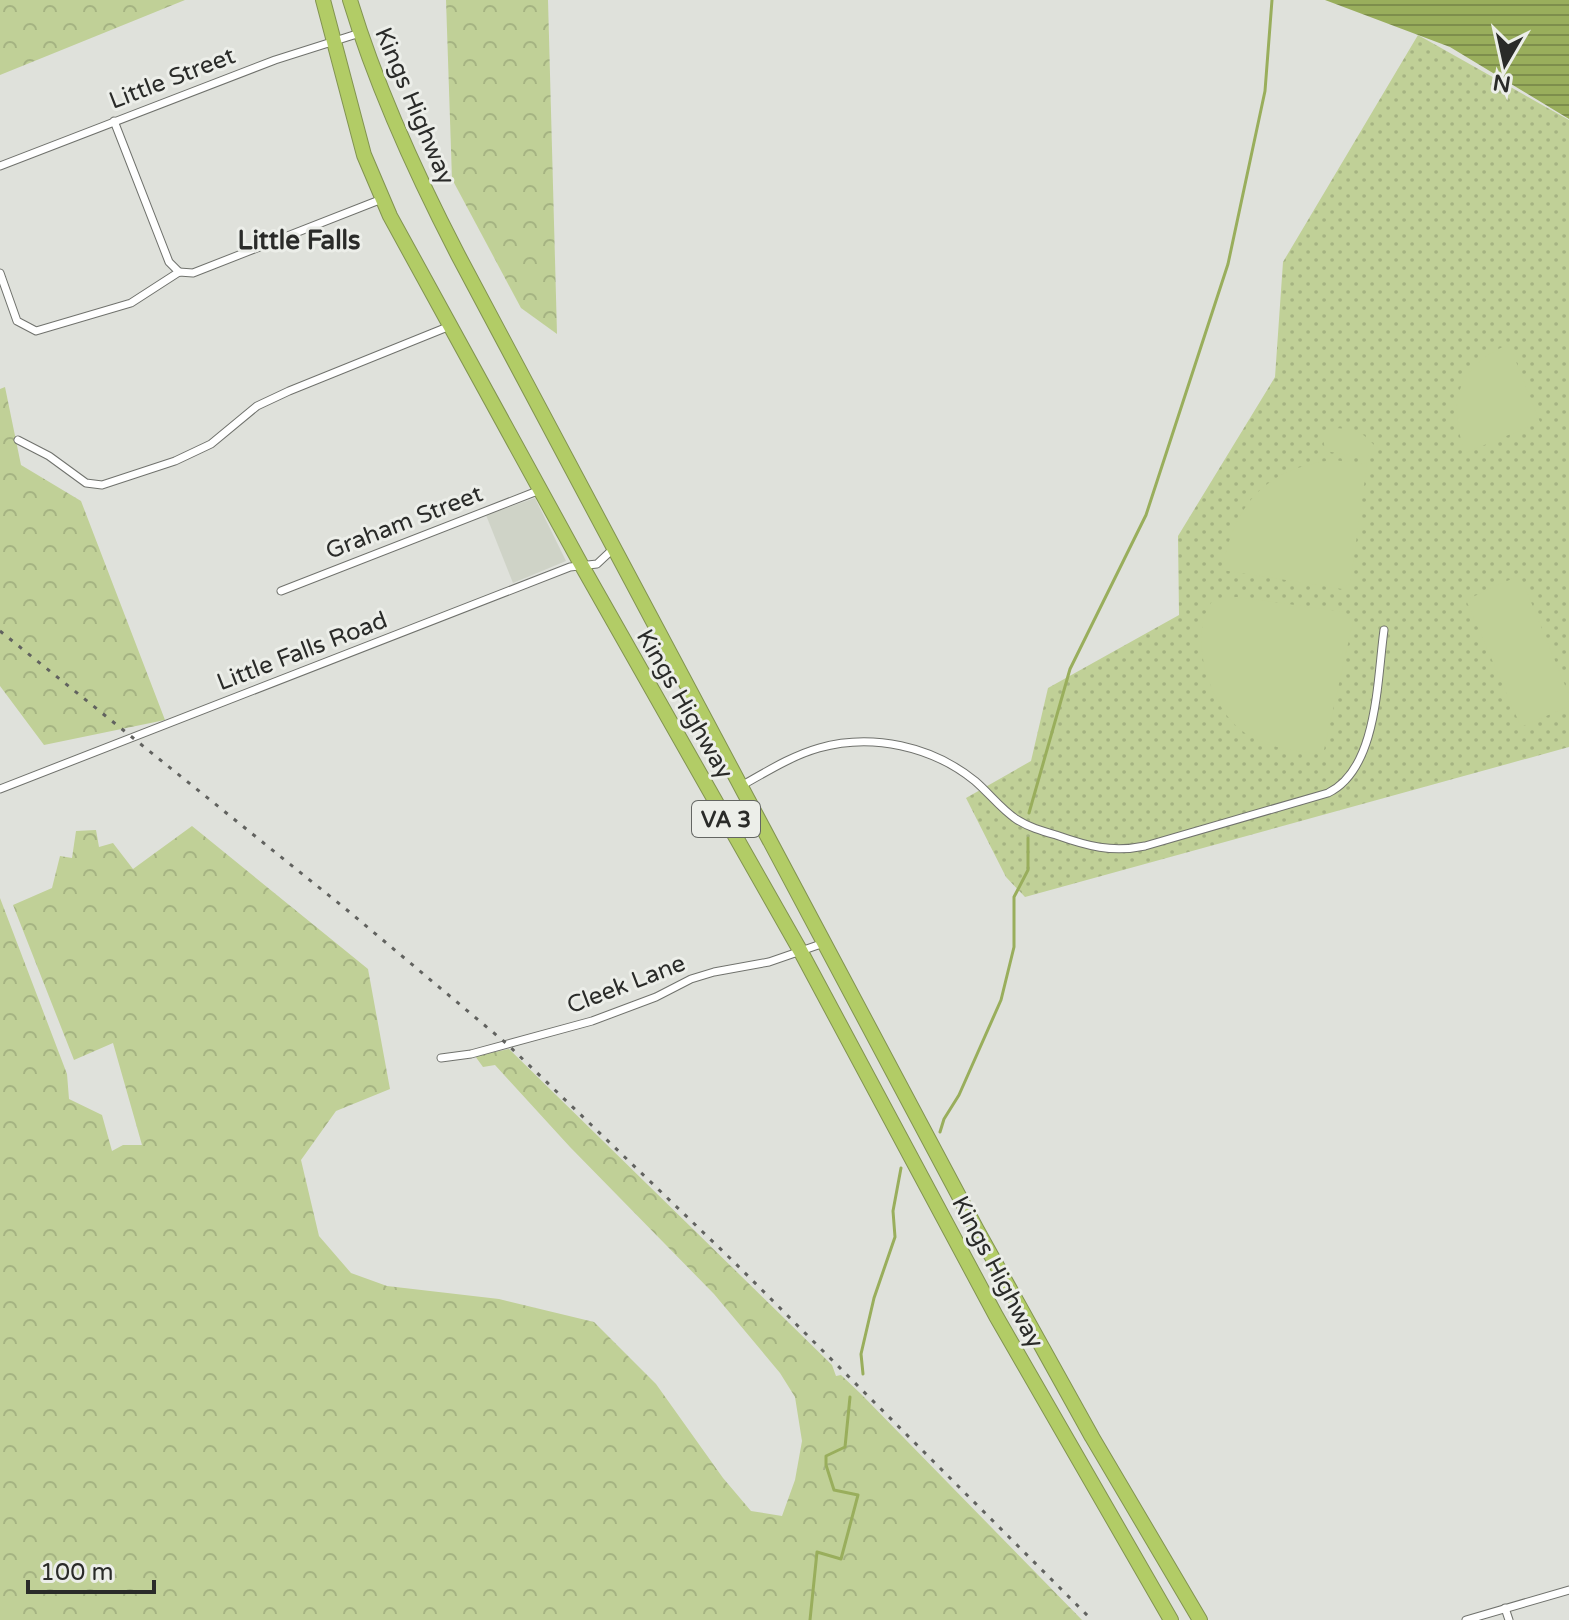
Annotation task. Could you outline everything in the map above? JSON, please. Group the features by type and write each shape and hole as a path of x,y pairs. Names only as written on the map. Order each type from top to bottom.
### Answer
{"highway":[{"name":"Kings Highway","path":"323,0 359,140 382,199 582,566 801,952 996,1316 1171,1620"},
{"name":"Kings Highway","path":"350,0 382,94 416,172 977,1230 1092,1437 1200,1620"},
{"path":"1070,1448 1092,1437"}],"street":[{"name":"Little Street","path":"0,166 275,60 360,33"},
{"path":"114,121 169,262 179,272"},
{"path":"0,273 17,321 36,331 131,303 179,272 193,273 382,199"},
{"path":"18,440 49,456 86,483 102,485 175,461 211,444 257,406 450,326"},
{"name":"Graham Street","path":"281,591 540,490"},
{"name":"Little Falls Road","path":"0,789 530,582 570,567 604,560 614,547"},
{"path":"741,786 819,748 856,742 893,744 929,754 949,764 1028,826 1092,847 1119,850 1145,846 1328,793 1346,782 1358,765 1371,725 1384,630"},
{"name":"Cleek Lane","path":"441,1058 471,1054 592,1021 644,1002 691,979 769,962 825,943"},
{"path":"1466,1620 1569,1590"},
{"path":"1505,1608 1509,1620"}],"shaded area":[{"path":"1325,0 1569,0 1569,119 1450,47"},
{"path":"535,498 566,561 513,583 486,515"}],"green space":[{"path":"0,0 185,0 0,75"},
{"path":"446,0 548,0 557,334 521,308 452,179"},
{"path":"1418,35 1569,120 1569,747 1025,897 1006,877 966,798 1031,761 1048,688 1179,615 1178,536 1275,377 1283,262"},
{"path":"1509,344 1540,422 1465,453 1457,417 1461,387 1478,363"},
{"path":"5,387 21,465 81,501 165,720 44,745 0,686 0,389"},
{"path":"1334,428 1358,432 1376,447 1371,455 1325,451 1323,437"},
{"path":"1333,460 1367,464 1350,584 1342,589 1222,570 1235,526 1256,494 1271,481 1289,472"},
{"path":"1520,575 1569,695 1569,706 1521,727 1466,600"},
{"path":"1237,597 1345,612 1353,622 1323,754 1283,748 1254,738 1232,722 1221,707 1206,670 1202,631 1214,599"},
{"path":"192,826 368,969 390,1089 336,1111 301,1160 319,1236 351,1273 387,1286 499,1299 594,1322 656,1384 723,1478 751,1511 782,1516 795,1480 802,1441 795,1397 780,1373 714,1294 570,1147 495,1065 483,1067 475,1056 509,1049 832,1365 836,1376 841,1375 861,1394 1082,1620 0,1620 0,898 67,1074 69,1099 102,1115 112,1151 123,1145 142,1145 113,1043 74,1060 13,905 52,888 60,856 72,858 76,831 96,830 99,847 113,843 133,869"}],"waterway":[{"path":"1029,813 1070,669 1146,515 1228,264 1265,91 1272,0"},
{"path":"940,1132 1001,1000 1014,947 1014,897 1028,870 1028,838"},
{"path":"863,1374 861,1354 874,1298 895,1237 893,1211 901,1168"},
{"path":"810,1620 817,1552 841,1559 858,1495 834,1490 826,1465 826,1456 845,1447 850,1397"}],"railway":[{"path":"0,631 347,910 507,1044 733,1261 1092,1620"}],"district":[{"name":"Little Falls","path":"299,240"}]}
